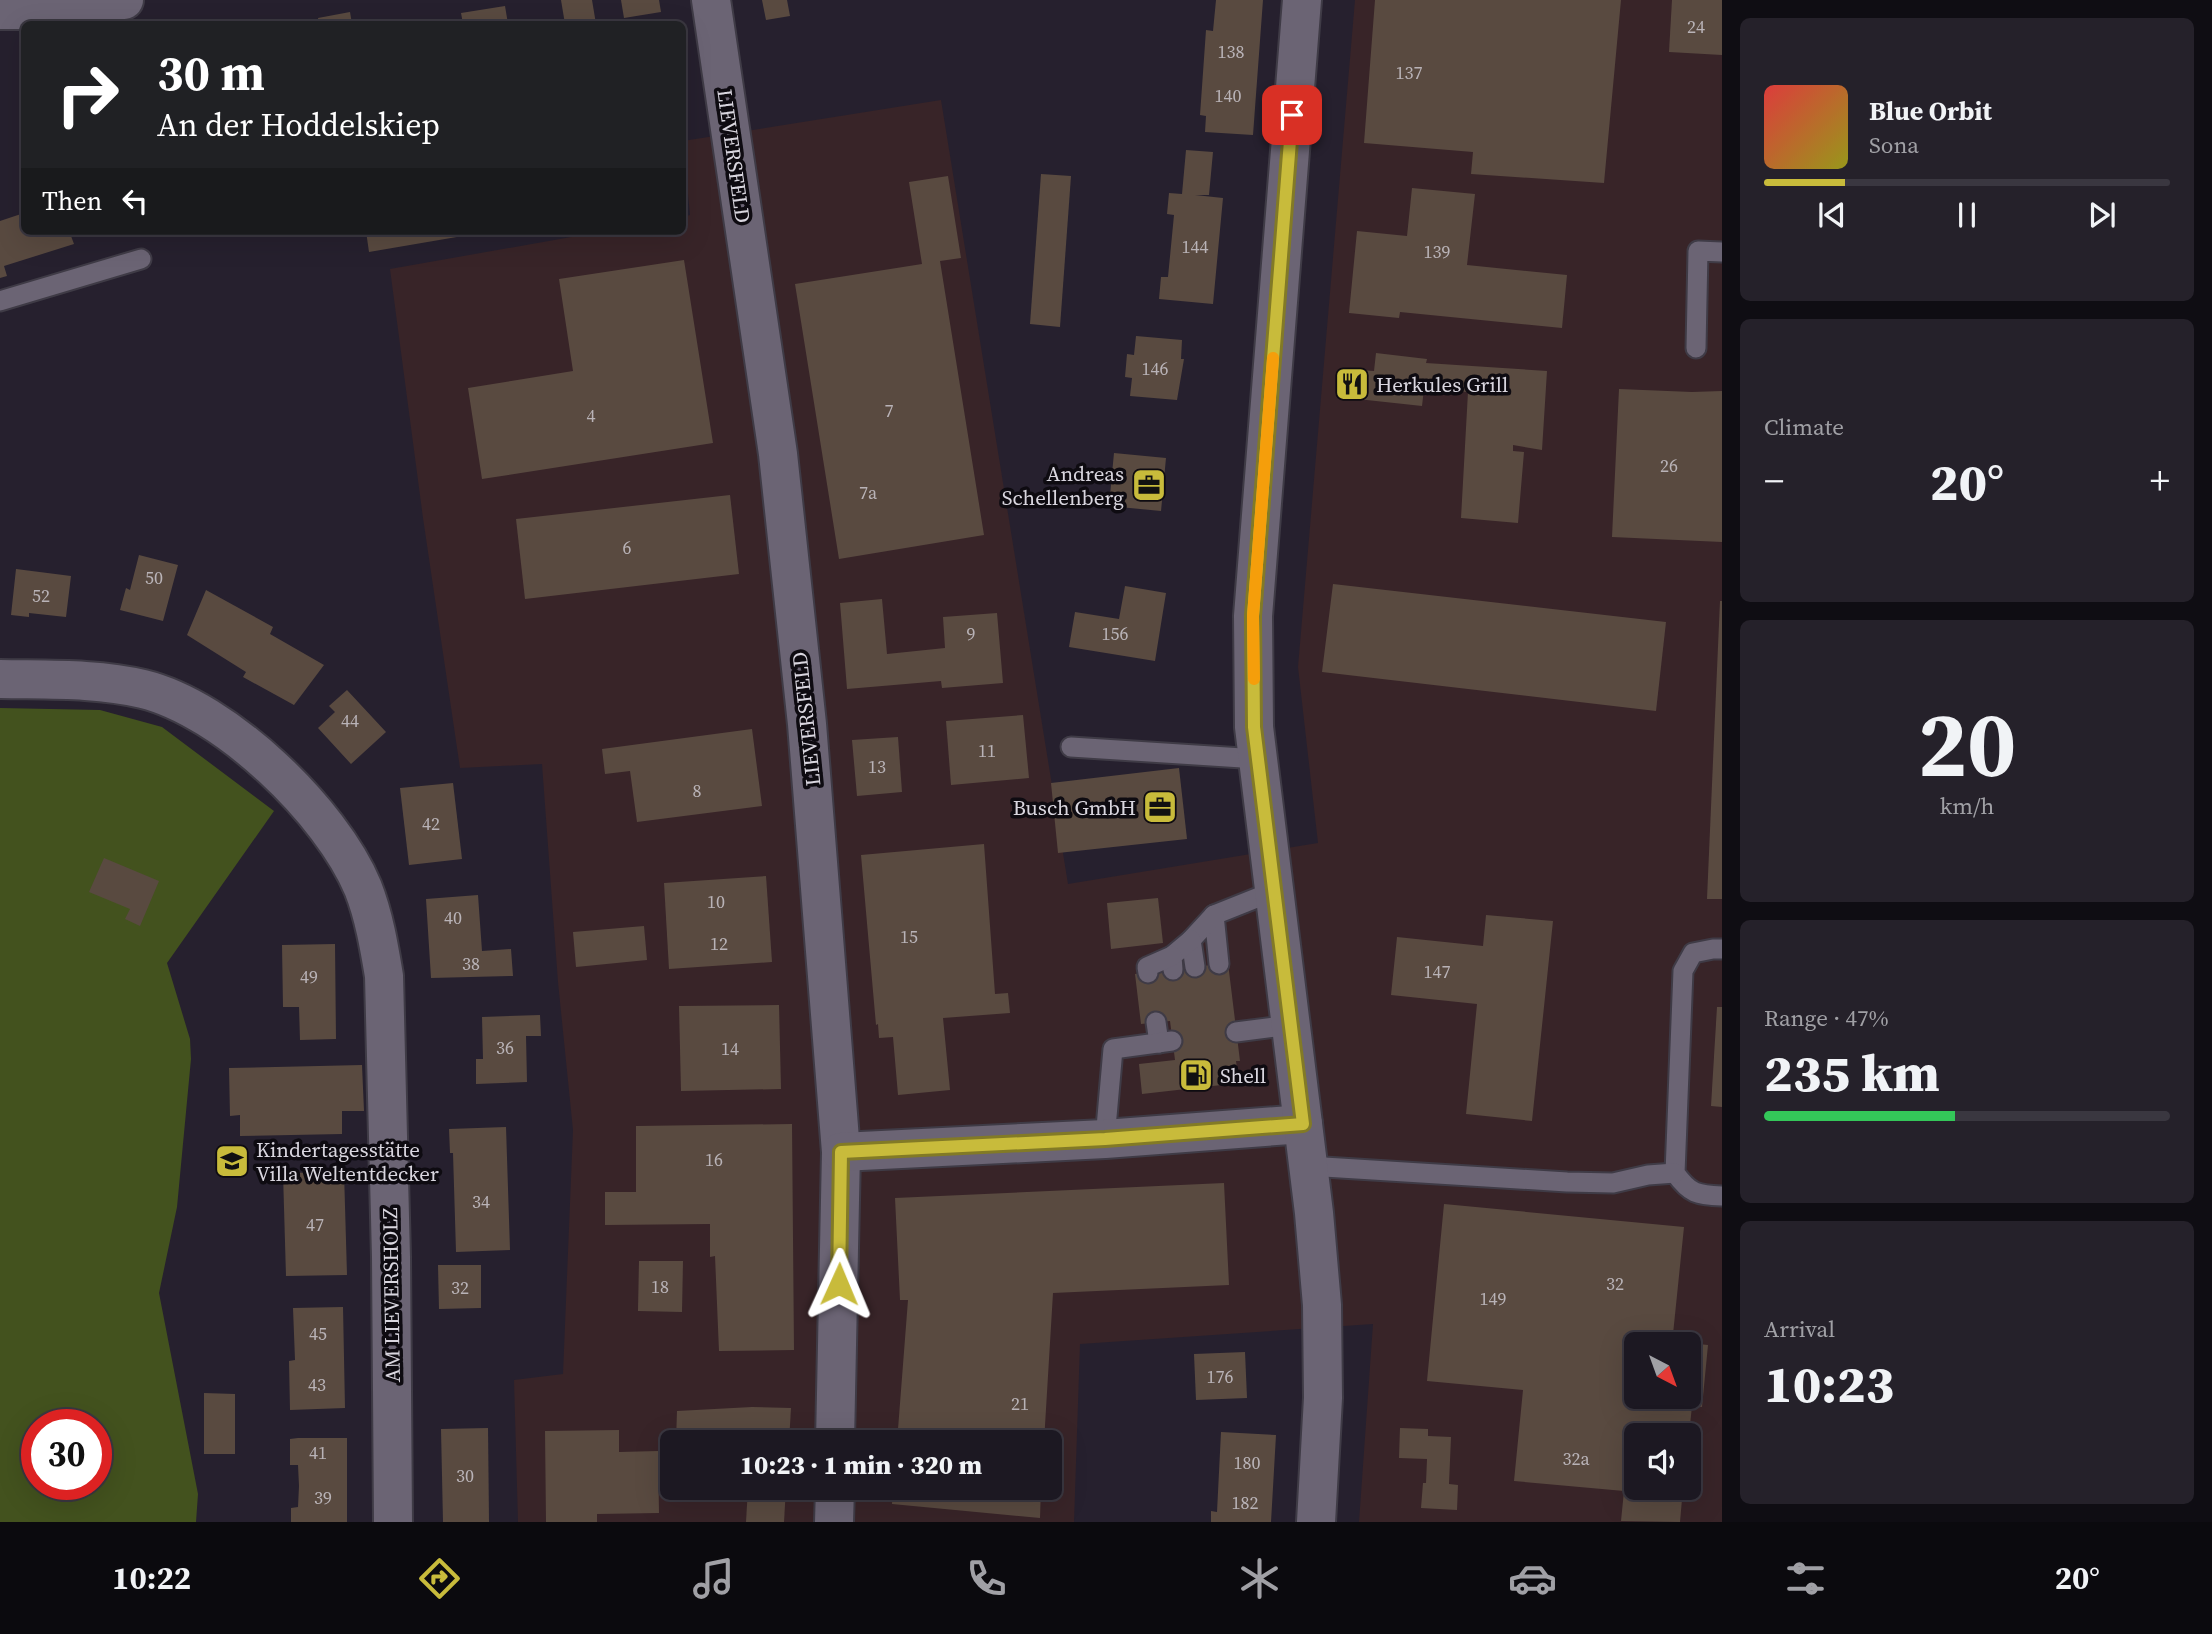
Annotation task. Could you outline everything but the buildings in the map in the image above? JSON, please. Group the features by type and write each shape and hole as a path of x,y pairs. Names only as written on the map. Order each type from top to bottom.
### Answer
{"street":[{"path":"0,10 42,10 124,0"},
{"name":"LIEVERSFELD","path":"711,0 778,454 808,738 841,1152 835,1430"},
{"path":"1302,0 1253,616 1254,727 1308,1166 1322,1305 1323,1398 1316,1522"},
{"name":"AM LIEVERSHOLZ","path":"0,678 112,683 146,690 217,723 281,774 337,844 362,887 376,930 384,976 391,1257 393,1522"},
{"path":"841,1152 1105,1139 1303,1124"},
{"path":"834,1522 835,1500"}],"lane":[{"path":"1696,348 1698,251 1722,252"},
{"path":"0,300 141,259"},
{"path":"1071,747 1258,759"},
{"path":"1148,973 1147,967 1172,963 1214,915 1274,891"},
{"path":"1214,915 1219,964"},
{"path":"1191,940 1195,967"},
{"path":"1722,949 1693,953 1683,971 1675,1173 1685,1188 1701,1195 1722,1196"},
{"path":"1105,1139 1113,1049 1166,1042 1156,1022"},
{"path":"1236,1032 1291,1026"},
{"path":"1308,1166 1567,1182 1613,1182 1675,1173"}],"shaded area":[{"path":"1355,0 1722,0 1722,1522 1359,1522 1373,1324 1080,1344 1074,1522 518,1522 514,1380 563,1374 573,1130 558,982 542,764 460,768 390,269 582,235 686,235 686,216 690,215 686,141 941,100 1068,884 1318,843 1298,667"}],"green space":[{"path":"0,708 100,710 162,727 274,811 167,963 190,1039 191,1059 177,1207 159,1293 198,1494 196,1522 0,1522"}],"slow traffic":[{"path":"1254,679 1253,616 1273,358"}],"place":[{"name":"Herkules Grill","path":"1352,384"},
{"name":"Andreas Schellenberg","path":"1149,485"},
{"name":"Busch GmbH","path":"1160,807"},
{"name":"Shell","path":"1196,1075"},
{"name":"Kindertagesstätte Villa Weltentdecker","path":"232,1161"}],"route":[{"path":"839,1284 841,1152 1105,1139 1303,1124 1254,727 1253,616 1292,115"}]}
